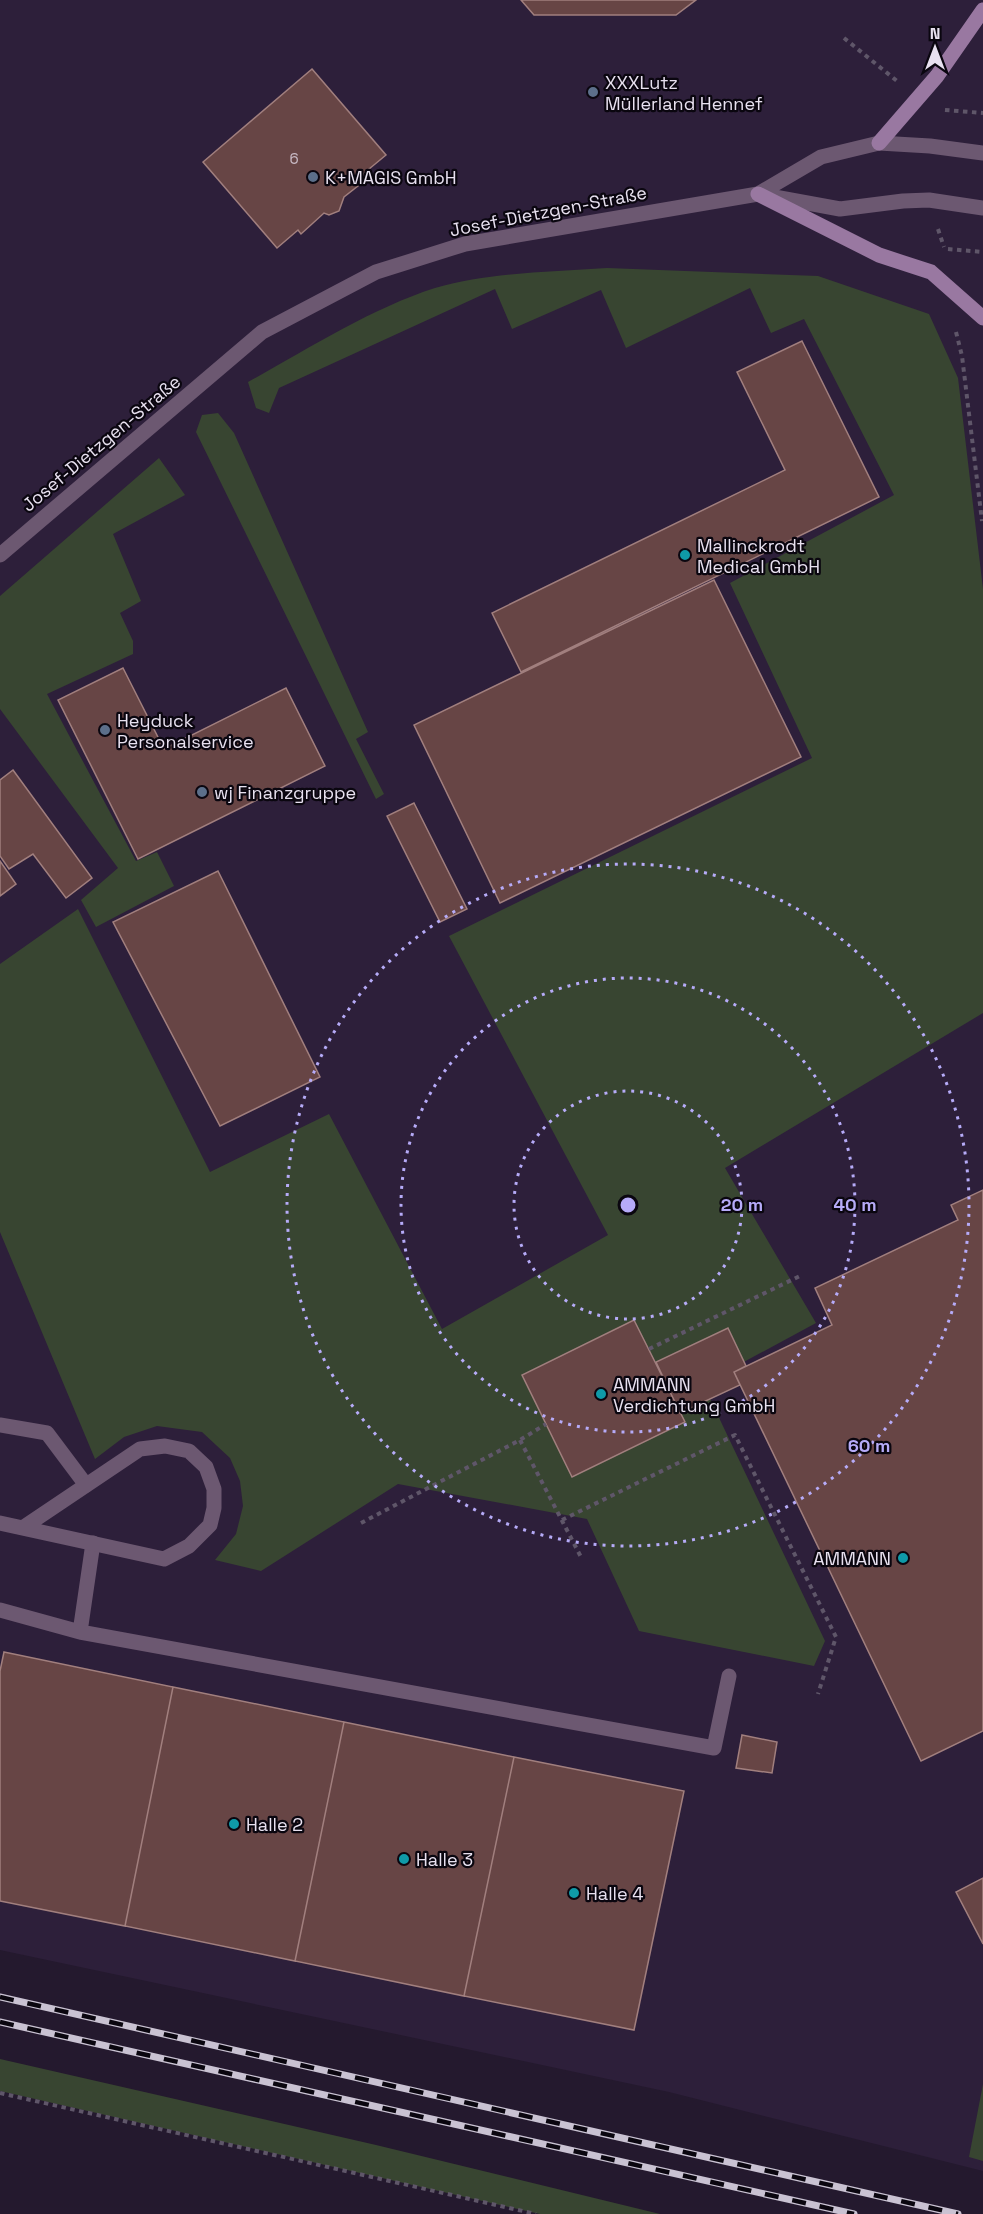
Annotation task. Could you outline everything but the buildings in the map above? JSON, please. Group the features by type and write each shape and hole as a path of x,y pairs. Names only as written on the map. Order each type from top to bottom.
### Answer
{"main road":[{"path":"879,142 938,76 983,10"},
{"path":"758,194 879,255 932,272 983,318"}],"street":[{"path":"758,194 821,157 879,142 983,153"},
{"name":"Josef-Dietzgen-Straße","path":"0,555 262,332 376,272 465,244 758,194 840,209 929,200 983,208"},
{"path":"0,1425 47,1433 86,1485"},
{"path":"0,1522 164,1559 189,1546 210,1525 214,1508 214,1489 206,1467 189,1451 165,1446 140,1449 24,1527"},
{"path":"80,1632 93,1543"},
{"path":"0,1610 80,1632 714,1748 729,1676"}],"path":[{"path":"935,110 983,113"},
{"path":"944,249 983,252"},
{"path":"956,328 962,356 982,521"},
{"path":"649,1349 801,1275"},
{"path":"361,1523 520,1440 546,1424"},
{"path":"562,1520 735,1435 836,1637 818,1694"},
{"path":"520,1440 582,1559"},
{"path":"0,2092 536,2214"}],"shaded area":[{"path":"0,0 983,0 983,2171 669,2092 0,1950"}],"green space":[{"path":"607,268 818,276 929,314 958,378 983,589 983,1013 725,1168 816,1323 703,1384 825,1641 814,1666 639,1631 587,1519 398,1484 261,1571 215,1560 236,1534 243,1506 240,1481 230,1458 202,1432 157,1426 124,1437 95,1459 0,1232 0,964 78,909 210,1172 329,1114 442,1329 608,1235 449,936 812,758 730,583 894,495 804,319 771,333 750,288 626,348 601,290 512,329 495,289 279,388 269,413 256,408 248,382 363,318 411,296 435,288 499,276"},
{"path":"218,413 234,433 368,732 356,739 384,794 376,799 196,432 202,415"},
{"path":"159,458 185,495 113,534 141,601 120,613 133,641 133,654 47,694 136,861 157,852 174,886 96,927 81,900 118,868 0,709 0,596"},
{"path":"0,2059 376,2145 660,2214 540,2214 0,2091"},
{"path":"983,2084 983,2161 969,2157"}],"railway":[{"path":"0,1997 958,2214"},
{"path":"0,2022 854,2214"}],"place":[{"name":"XXXLutz Müllerland Hennef","path":"593,92"},
{"name":"K+MAGIS GmbH","path":"313,177"},
{"name":"Mallinckrodt Medical GmbH","path":"685,555"},
{"name":"Heyduck Personalservice","path":"105,730"},
{"name":"wj Finanzgruppe","path":"202,792"},
{"name":"AMMANN Verdichtung GmbH","path":"601,1394"},
{"name":"AMMANN","path":"903,1558"},
{"name":"Halle 2","path":"234,1824"},
{"name":"Halle 3","path":"404,1859"},
{"name":"Halle 4","path":"574,1893"}]}
